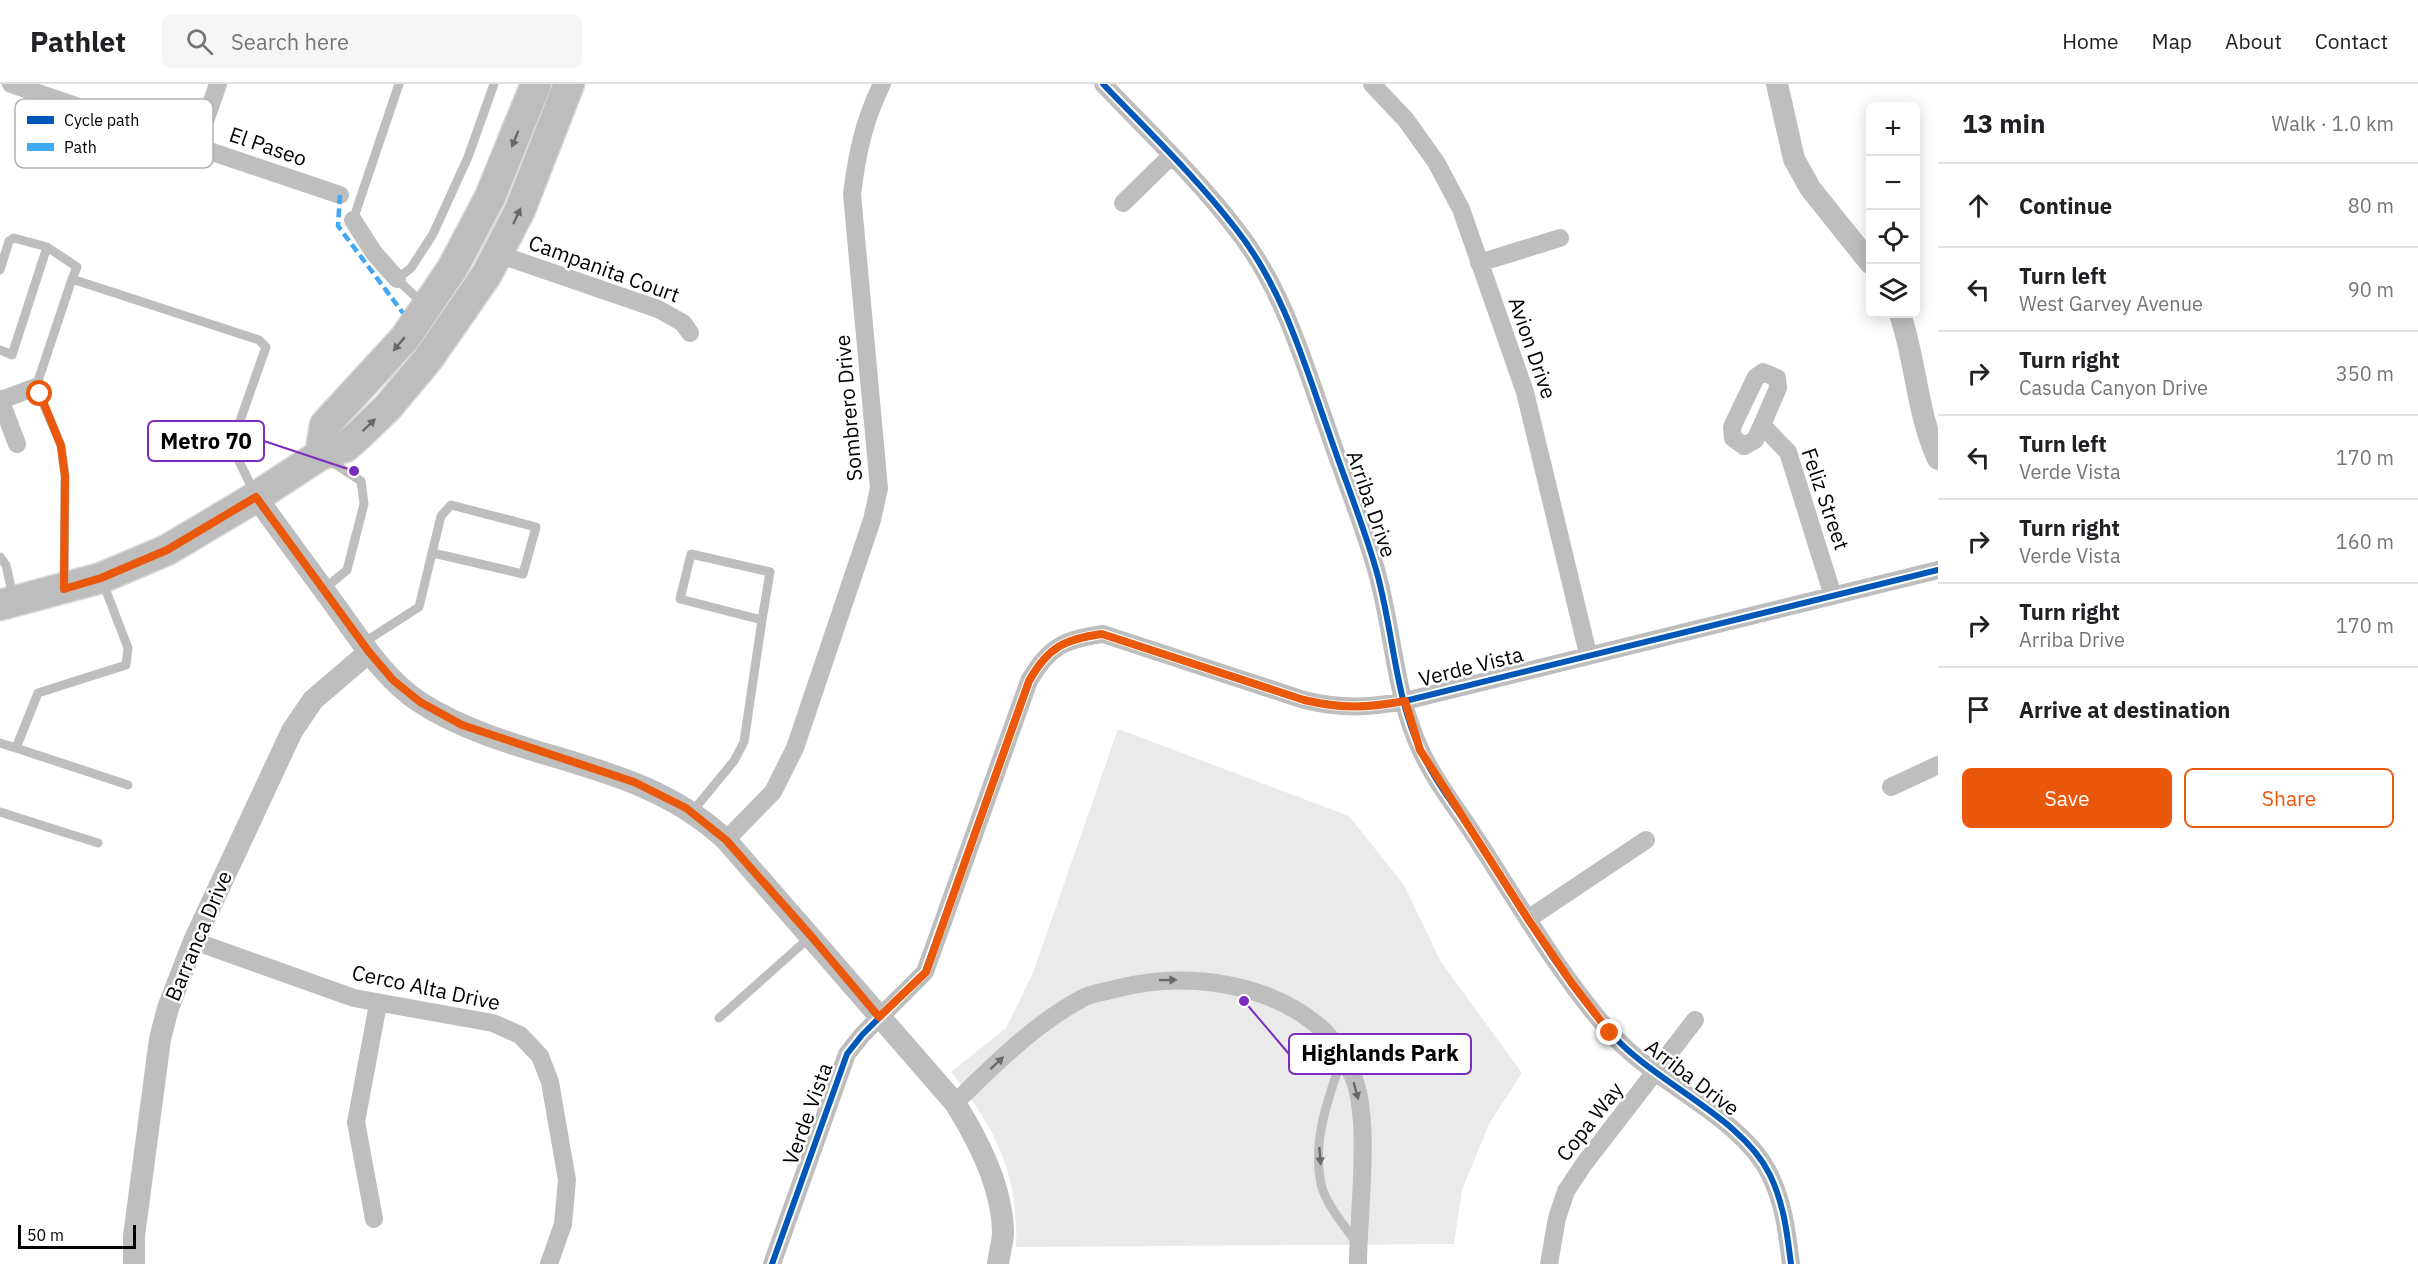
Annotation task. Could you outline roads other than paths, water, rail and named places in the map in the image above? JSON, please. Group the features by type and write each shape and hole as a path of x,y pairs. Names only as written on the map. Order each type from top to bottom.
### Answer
{"main road":[{"path":"320,455 325,425 382,365 427,308 452,269 486,205 536,84"},
{"path":"7,603 101,578 167,550 256,497 320,455 345,447 373,422 410,381 463,311 498,254 529,188 569,84"}],"street":[{"name":"El Paseo","path":"11,84 55,99"},
{"path":"213,99 218,84"},
{"name":"Sombrero Drive","path":"726,840 773,792 795,748 872,520 879,488 852,194 857,152 868,111 882,84"},
{"name":"Arriba Drive","path":"1103,84 1172,155 1238,230 1270,282 1295,338 1376,568 1405,701 1420,750 1528,919 1571,982 1610,1033 1655,1074 1725,1123 1745,1141 1769,1172 1783,1207 1791,1264"},
{"name":"Avion Drive","path":"1372,84 1406,120 1436,162 1461,209 1525,392 1588,654"},
{"path":"1777,84 1794,159 1810,188 1866,258"},
{"name":"El Paseo","path":"213,153 340,195"},
{"path":"1123,202 1172,155"},
{"path":"353,220 374,253 397,279"},
{"path":"1479,263 1560,238"},
{"name":"Campanita Court","path":"498,254 658,309 683,324 690,333"},
{"path":"1901,318 1911,347 1923,414 1938,459"},
{"path":"17,444 0,400 36,387"},
{"name":"Feliz Street","path":"1762,425 1788,452 1833,596"},
{"path":"256,497 366,648 393,680 420,702 462,725 661,793 692,812 726,840 955,1103 979,1141 994,1183 1003,1232 998,1264"},
{"name":"Verde Vista","path":"772,1264 847,1054 879,1017 926,972 1029,681 1041,660 1060,645 1079,637 1102,634 1304,700 1335,708 1368,708 1405,701 1588,654 1938,570"},
{"name":"Barranca Drive","path":"134,1264 134,1236 160,1039 168,1008 195,941 292,731 313,700 366,648"},
{"path":"1891,787 1938,765"},
{"path":"1528,919 1646,840"},
{"name":"Cerco Alta Drive","path":"195,941 354,998 493,1023 520,1035 540,1056 550,1082 567,1180 563,1224 549,1264"},
{"path":"955,1103 1030,1032 1083,998 1146,981 1221,983 1263,994 1301,1013 1326,1034 1352,1075 1360,1104 1362,1168 1358,1264"},
{"path":"374,1219 356,1122 378,1004"},
{"name":"Copa Way","path":"1549,1264 1557,1218 1566,1191 1584,1164 1695,1020"}],"lane":[{"path":"353,220 399,84"},
{"path":"427,308 397,279 411,268 433,234 468,157 494,84"},
{"path":"0,270 9,241 14,238 47,247 77,267 36,387 61,446 65,476 64,589"},
{"path":"0,350 12,355 47,247"},
{"path":"72,279 259,340 266,347 234,438 237,457 256,497"},
{"path":"320,455 362,481 364,504 347,570 324,590"},
{"path":"366,648 419,607 441,516 451,505 536,527 523,574 433,552"},
{"path":"692,812 734,761 744,742 770,572 691,554 680,599 762,620"},
{"path":"0,557 6,566 7,603"},
{"path":"16,748 38,693 126,665 128,648 101,578"},
{"path":"0,743 128,785"},
{"path":"0,812 99,843"},
{"path":"719,1018 811,936"},
{"path":"1342,1058 1328,1098 1318,1141 1322,1186 1334,1211 1358,1246"}],"place":[{"name":"Metro 70","path":"354,471"},
{"name":"Highlands Park","path":"1244,1001"}]}
